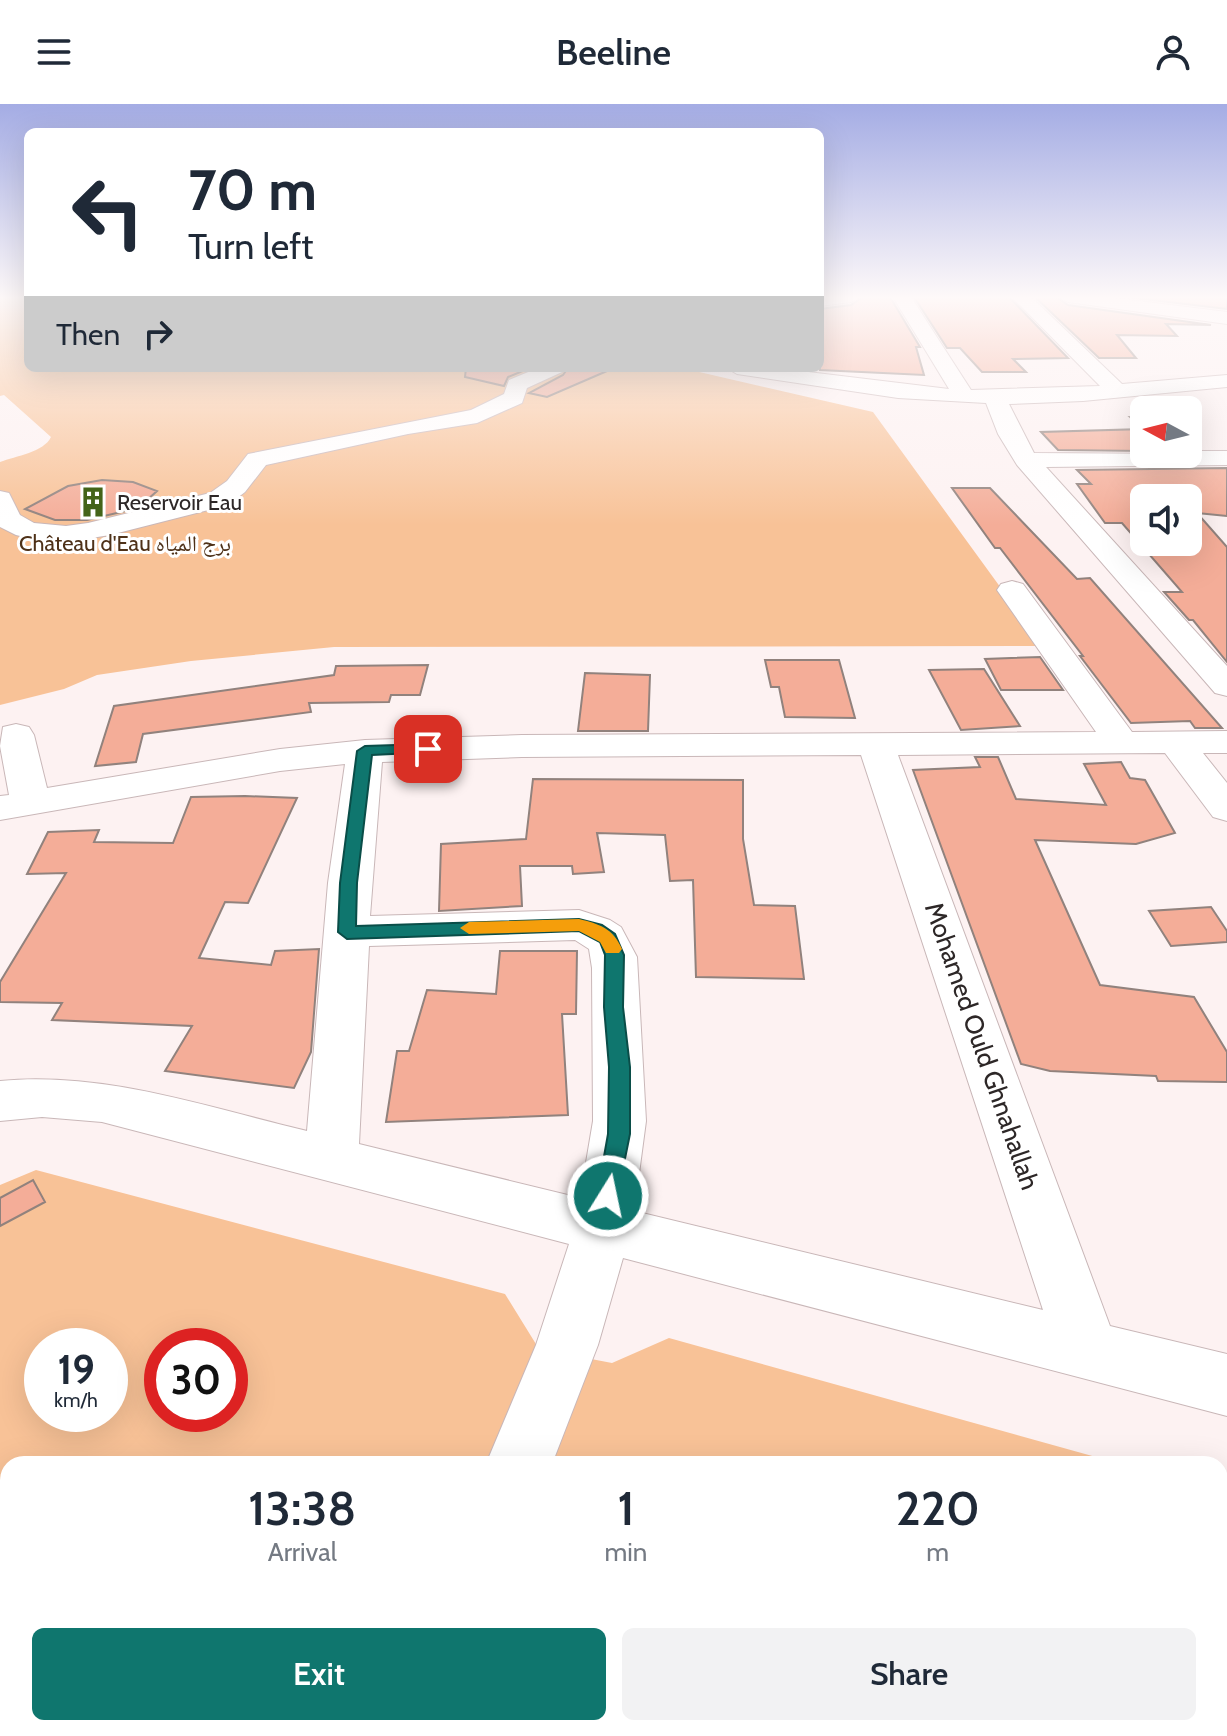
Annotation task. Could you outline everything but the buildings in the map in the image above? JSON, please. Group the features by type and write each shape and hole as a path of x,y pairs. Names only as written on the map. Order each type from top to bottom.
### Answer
{"street":[{"path":"0,499 8,520 27,530 62,533 116,526 218,500 237,486 257,459 408,427 477,416 514,398 517,385 543,373"},
{"path":"783,373 890,390 995,397 1227,381"},
{"path":"950,373 964,396"},
{"path":"1099,373 1116,390"},
{"path":"995,397 1010,434 1026,460 1227,686"},
{"path":"1202,458 1227,458"},
{"path":"1026,460 1130,459"},
{"path":"1200,468 1217,484"},
{"path":"1012,590 1123,744"},
{"path":"16,735 15,804 265,762 365,751 522,746 1227,742"},
{"path":"1175,742 1227,809"},
{"name":"Mohamed Ould Ghnahallah","path":"876,745 1087,1348"},
{"path":"331,1159 349,883 365,751"},
{"path":"347,932 579,925 596,929 608,939 615,955 613,1007 619,1067 619,1134 603,1227 546,1403 523,1456"},
{"path":"0,1101 42,1097 102,1102 1227,1385"}],"green space":[{"name":"Château d'Eau برج المياه","path":"0,373 704,373 873,412 1043,646 334,647 191,661 97,675 64,689 0,705 0,462 36,450 51,437 4,395 0,396"},
{"path":"36,1170 505,1294 539,1349 612,1363 669,1338 1092,1456 0,1456 0,1185"}],"slow traffic":[{"path":"469,928 579,925 596,929 608,939 612,949"}],"place":[{"name":"Reservoir Eau","path":"93,502"}],"route":[{"path":"428,749 365,751 349,883 347,932 579,925 596,929 608,939 615,955 613,1007 619,1067 619,1134 608,1196"}]}
